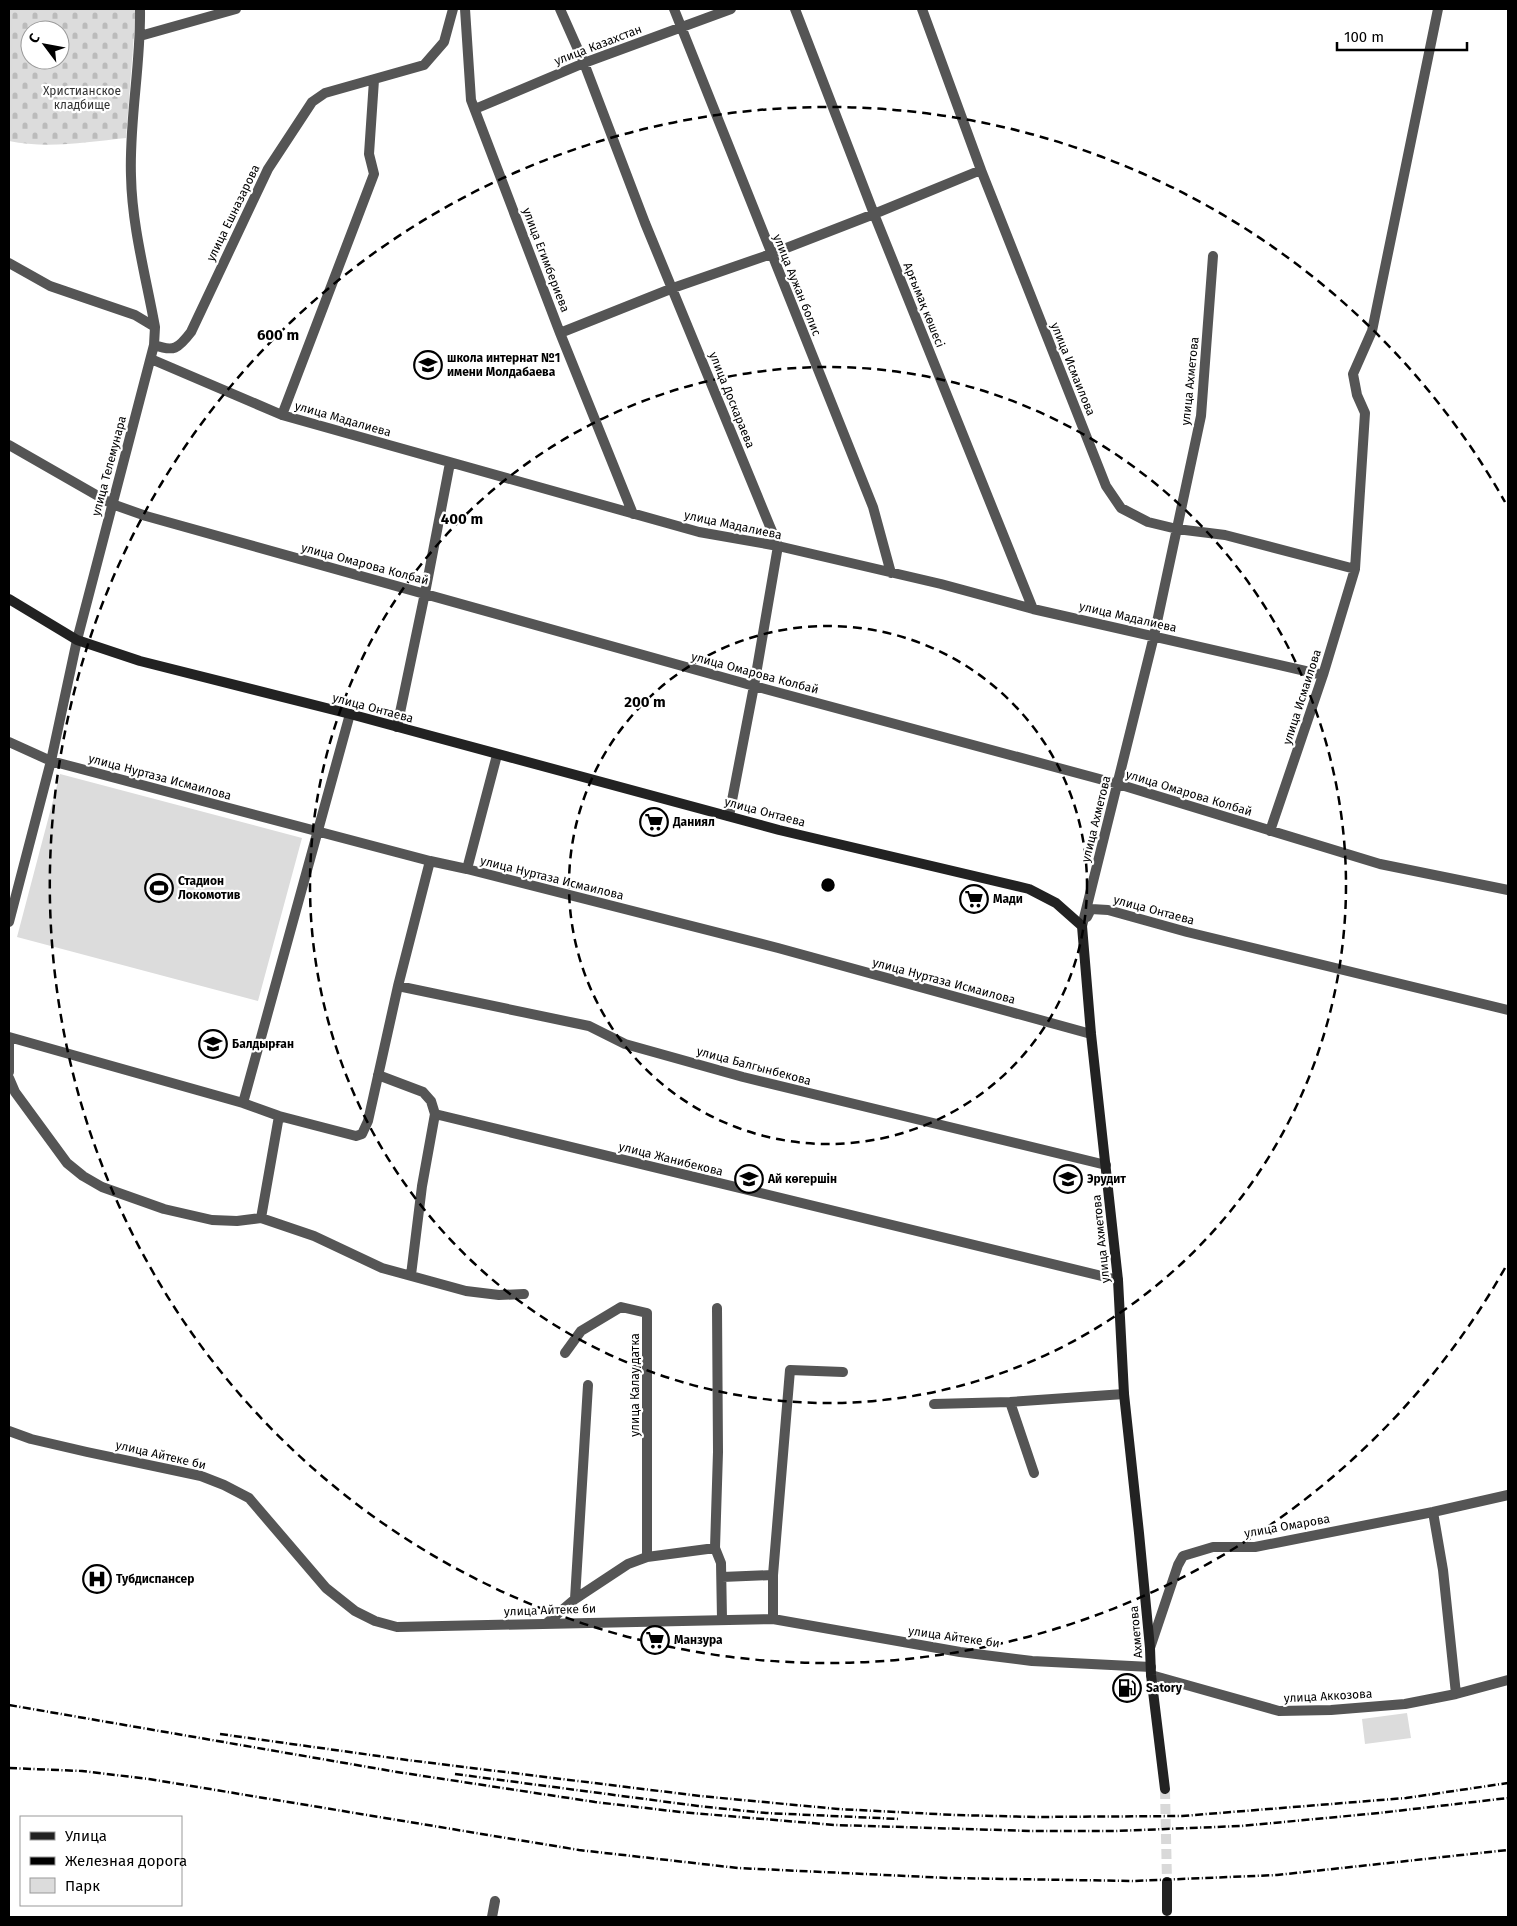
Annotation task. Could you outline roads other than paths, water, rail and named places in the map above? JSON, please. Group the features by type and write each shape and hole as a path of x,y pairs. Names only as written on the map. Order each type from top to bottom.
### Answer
{"main road":[{"name":"улица Онтаева","path":"9,599 77,640 140,661 350,714 789,832 1029,889 1056,903 1082,926"},
{"name":"улица Ахметова","path":"1082,926 1091,1034 1118,1280 1124,1394 1139,1533"},
{"name":"Ахметова","path":"1139,1533 1151,1671 1165,1789"},
{"path":"1167,1882 1167,1911"}],"street":[{"name":"улица Телемунара","path":"9,922 11,903 51,760 77,640 154,345 154,327 134,215 131,177 131,139 140,36 140,9"},
{"path":"140,36 236,9"},
{"name":"улица Ешназарова","path":"154,345 168,350 181,345 191,332 268,169 312,102 325,93 424,66 444,42 453,9"},
{"name":"улица Егимбериева","path":"465,9 472,100 560,333 632,514"},
{"name":"улица Доскараева","path":"560,9 584,63 778,546"},
{"name":"улица Аужан болис","path":"674,9 873,507 891,573"},
{"name":"улица Казахстан","path":"475,109 584,63 731,9"},
{"name":"Арғымақ көшесі","path":"795,9 874,214 1033,609"},
{"name":"улица Исмаилова","path":"922,9 981,170 1106,486 1121,508 1148,522 1177,529 1225,535 1355,569"},
{"name":"улица Исмаилова","path":"1270,831 1355,569 1364,413 1357,395 1353,374 1372,331 1438,9"},
{"path":"282,415 374,174 369,154 374,80"},
{"path":"560,333 673,288 771,254 981,170"},
{"name":"улица Ахметова","path":"1082,926 1154,636 1201,416 1213,256"},
{"path":"9,263 50,286 134,315 154,327"},
{"name":"улица Мадалиева","path":"151,359 282,415 632,514 699,532 778,546 941,584 1033,609 1322,675"},
{"name":"улица Омарова Колбай","path":"9,445 112,504 146,516 754,686 1118,784 1380,864 1508,890"},
{"path":"396,727 426,593 450,463"},
{"path":"728,816 754,686 778,546"},
{"path":"243,1103 350,714"},
{"name":"улица Нуртаза Исмаилова","path":"9,742 51,760 430,862 466,869 787,951 1091,1034"},
{"path":"466,869 497,755"},
{"path":"9,1037 243,1103 279,1116 356,1136 362,1134 368,1121 398,986 430,862"},
{"name":"улица Онтаева","path":"1082,926 1091,909 1108,910 1187,932 1508,1010"},
{"name":"улица Балгынбекова","path":"398,986 589,1026 625,1044 743,1077 1106,1164"},
{"path":"9,1044 9,1072"},
{"path":"378,1075 423,1092 431,1101 435,1114 422,1186 411,1275"},
{"path":"9,1078 14,1092 67,1163 83,1176 102,1187 133,1199 212,1220 237,1221 261,1218 314,1236 382,1268 466,1291 499,1295 524,1294"},
{"name":"улица Жанибекова","path":"435,1114 1118,1280"},
{"path":"261,1218 279,1116"},
{"name":"улица Калау датка","path":"566,1352 581,1331 620,1307 647,1312 647,1557"},
{"path":"717,1308 718,1452 715,1548 721,1563 722,1619"},
{"path":"773,1619 773,1575 790,1370 843,1372"},
{"path":"575,1599 588,1385"},
{"path":"934,1404 1010,1402 1124,1394"},
{"path":"1010,1402 1034,1473"},
{"name":"улица Айтеке би","path":"9,1431 31,1439 201,1476 224,1484 249,1498 326,1588 355,1611 374,1621 397,1627 548,1622 773,1619 824,1626 960,1652 1032,1661 1151,1671"},
{"name":"улица Омарова","path":"1150,1648 1178,1565 1183,1556 1213,1547 1255,1547 1433,1512 1508,1495"},
{"path":"1433,1512 1443,1570 1456,1694"},
{"path":"548,1622 575,1599 619,1569 647,1557 715,1548"},
{"path":"722,1577 773,1575"},
{"name":"улица Аккозова","path":"1151,1671 1279,1711 1331,1710 1405,1704 1456,1694 1508,1680"},
{"path":"492,1917 496,1901"}],"tunnel":[{"path":"1165,1789 1167,1882"}],"railway":[{"path":"9,1705 397,1772 595,1802 680,1812 835,1825 1031,1831 1115,1831 1241,1826 1508,1798"},
{"path":"220,1734 407,1760 700,1796 838,1809 955,1815 1036,1817 1182,1816 1406,1798 1508,1783"},
{"path":"9,1768 82,1771 149,1779 579,1850 738,1868 949,1878 1133,1881 1277,1875 1508,1850"},
{"path":"455,1774 698,1806 766,1813 900,1819"}],"place":[{"name":"школа интернат №1 имени Молдабаева","path":"428,365"},
{"name":"Даниял","path":"654,822"},
{"name":"Стадион Локомотив","path":"159,888"},
{"name":"Мади","path":"974,899"},
{"name":"Балдырған","path":"213,1044"},
{"name":"Ай көгершін","path":"749,1179"},
{"name":"Эрудит","path":"1068,1179"},
{"name":"Тубдиспансер","path":"97,1579"},
{"name":"Манзура","path":"655,1640"},
{"name":"Satory","path":"1127,1688"}],"park label":[{"name":"Христианское кладбище","path":"82,98"}]}
